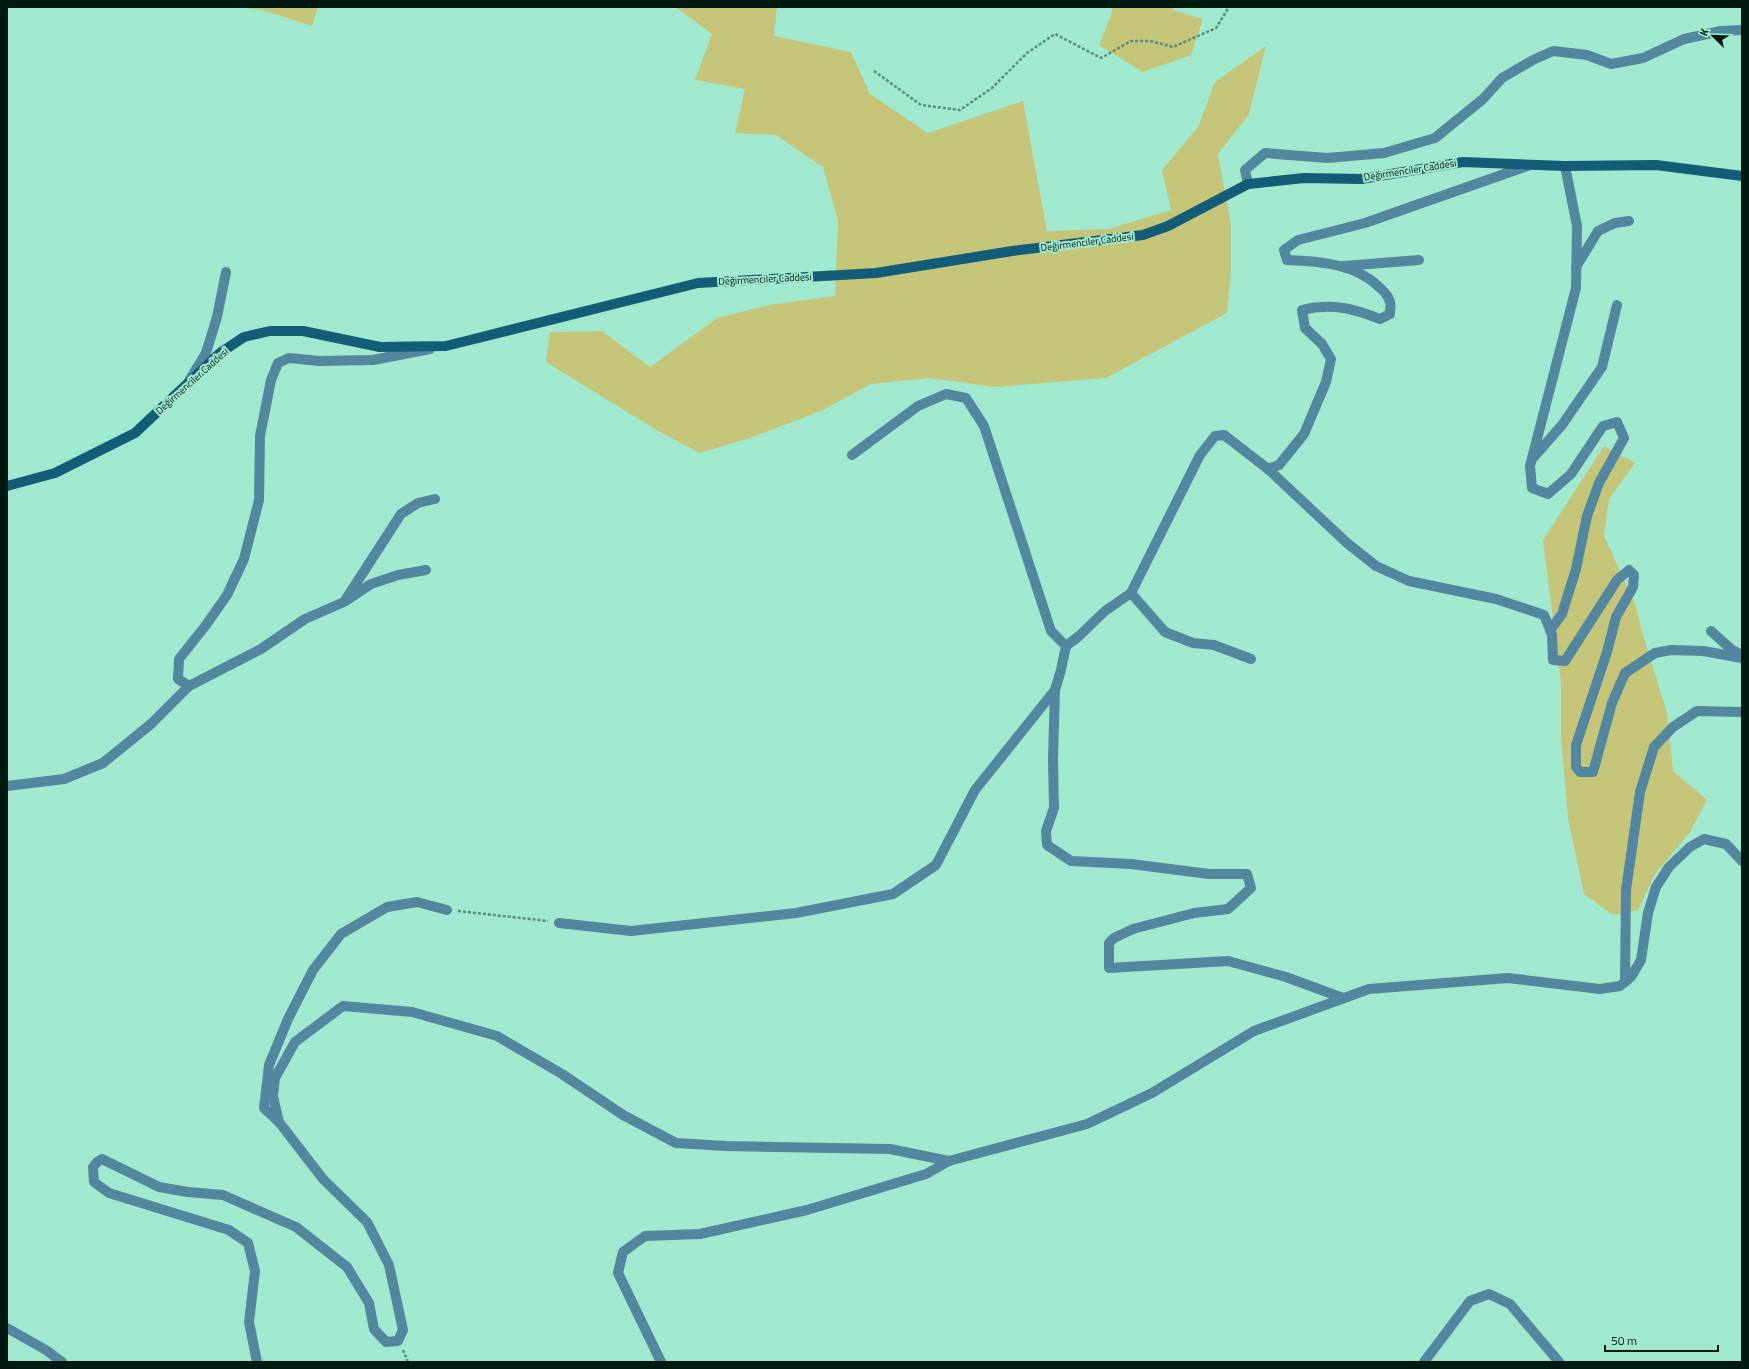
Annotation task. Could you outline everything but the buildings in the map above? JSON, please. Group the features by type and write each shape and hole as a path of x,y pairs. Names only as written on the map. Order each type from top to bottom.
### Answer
{"main road":[{"name":"Değirmenciler Caddesi","path":"7,486 55,473 136,433 220,353 244,337 270,331 303,331 380,347 446,346 698,282 876,272 1143,235 1168,226 1248,184 1304,178 1361,179 1463,162 1565,166 1656,166 1742,176"}],"street":[{"path":"1248,184 1244,170 1265,153 1328,158 1384,153 1435,138 1483,99 1502,78 1533,60 1553,51 1587,55 1611,64 1643,58 1684,40 1721,31 1742,30"},
{"path":"1268,469 1279,465 1304,434 1326,382 1331,359 1322,344 1305,328 1302,310 1315,307 1348,308 1380,319 1390,314 1390,301 1383,290 1370,277 1342,266 1305,260 1287,260 1284,250 1298,240 1365,223 1532,164"},
{"path":"1550,630 1562,614 1576,569 1587,516 1599,483 1624,438 1617,422 1603,426 1571,474 1548,494 1532,488 1530,466 1576,288 1577,226 1565,166"},
{"path":"1576,268 1598,231 1615,223 1628,221"},
{"path":"1342,266 1419,260"},
{"path":"185,386 206,353 217,317 226,272"},
{"path":"1532,460 1562,425 1602,367 1617,305"},
{"path":"188,686 178,679 179,659 227,595 244,559 258,500 260,436 271,380 278,363 288,358 319,361 373,360 446,346"},
{"path":"852,454 918,406 946,394 966,398 984,426 1051,631 1066,646"},
{"path":"1343,998 1286,977 1228,961 1109,968 1109,943 1114,938 1133,929 1194,913 1228,909 1251,888 1247,874 1209,874 1131,864 1072,861 1046,845 1046,831 1054,808 1053,758 1055,690 1066,646 1106,611 1131,593 1200,455 1215,436 1224,435 1268,469 1346,542 1376,566 1409,581 1496,598 1544,615 1552,635 1553,660 1565,661 1617,580 1629,570 1634,575 1633,587 1616,617 1607,652 1576,745 1576,768 1580,772 1593,772 1612,703 1625,673 1655,653 1671,650 1703,651 1742,658"},
{"path":"344,602 401,514 418,503 435,499"},
{"path":"7,786 64,779 103,763 151,724 188,686 261,649 305,619 344,602 371,584 398,575 426,570"},
{"path":"1131,593 1165,632 1193,643 1214,645 1251,659"},
{"path":"1711,632 1732,650 1742,655"},
{"path":"559,923 631,931 796,913 893,894 936,865 975,790 1055,690"},
{"path":"1625,982 1626,890 1640,792 1654,747 1673,727 1697,711 1742,712"},
{"path":"661,1362 618,1273 623,1252 645,1236 700,1234 807,1210 926,1174 949,1161 1087,1124 1152,1093 1254,1031 1369,989 1508,978 1600,989 1620,986 1631,977 1641,960 1648,913 1656,887 1668,867 1690,847 1704,839 1726,844 1742,861"},
{"path":"257,1362 249,1322 256,1271 248,1243 229,1230 109,1193 94,1182 93,1167 102,1159 159,1187 223,1196 296,1227 347,1268 369,1303 374,1329 386,1342 398,1341 403,1330 389,1265 367,1222 323,1179 280,1122 264,1108 269,1066 288,1019 313,970 341,934 387,906 417,902 447,910"},
{"path":"280,1122 273,1096 275,1078 295,1042 343,1006 412,1012 497,1036 562,1074 623,1115 676,1143 726,1146 890,1149 949,1161"},
{"path":"1424,1362 1470,1301 1489,1294 1510,1304 1559,1362"},
{"path":"7,1328 46,1350 62,1362"}],"path":[{"path":"874,71 921,105 960,110 992,88 1027,53 1055,34 1101,58 1131,41 1150,41 1173,47 1216,28 1230,7"},
{"path":"447,910 559,923"}],"shaded area":[{"path":"236,7 318,7 312,26 262,10"},
{"path":"675,7 777,7 774,36 851,52 870,94 928,133 1023,101 1047,231 1109,229 1171,210 1162,170 1198,127 1215,82 1266,46 1249,114 1218,154 1231,224 1231,272 1227,313 1106,378 995,387 930,378 871,384 823,410 750,438 700,453 658,431 546,362 550,332 602,331 650,367 717,318 769,305 835,296 838,221 823,167 776,135 735,133 745,89 695,80 712,34"},
{"path":"1112,7 1174,7 1173,10 1203,19 1191,55 1143,72 1099,45 1112,13"},
{"path":"1604,446 1635,463 1609,499 1604,536 1635,604 1667,713 1673,771 1707,800 1690,832 1655,874 1638,910 1613,915 1584,894 1568,818 1561,738 1561,683 1543,540"}]}
